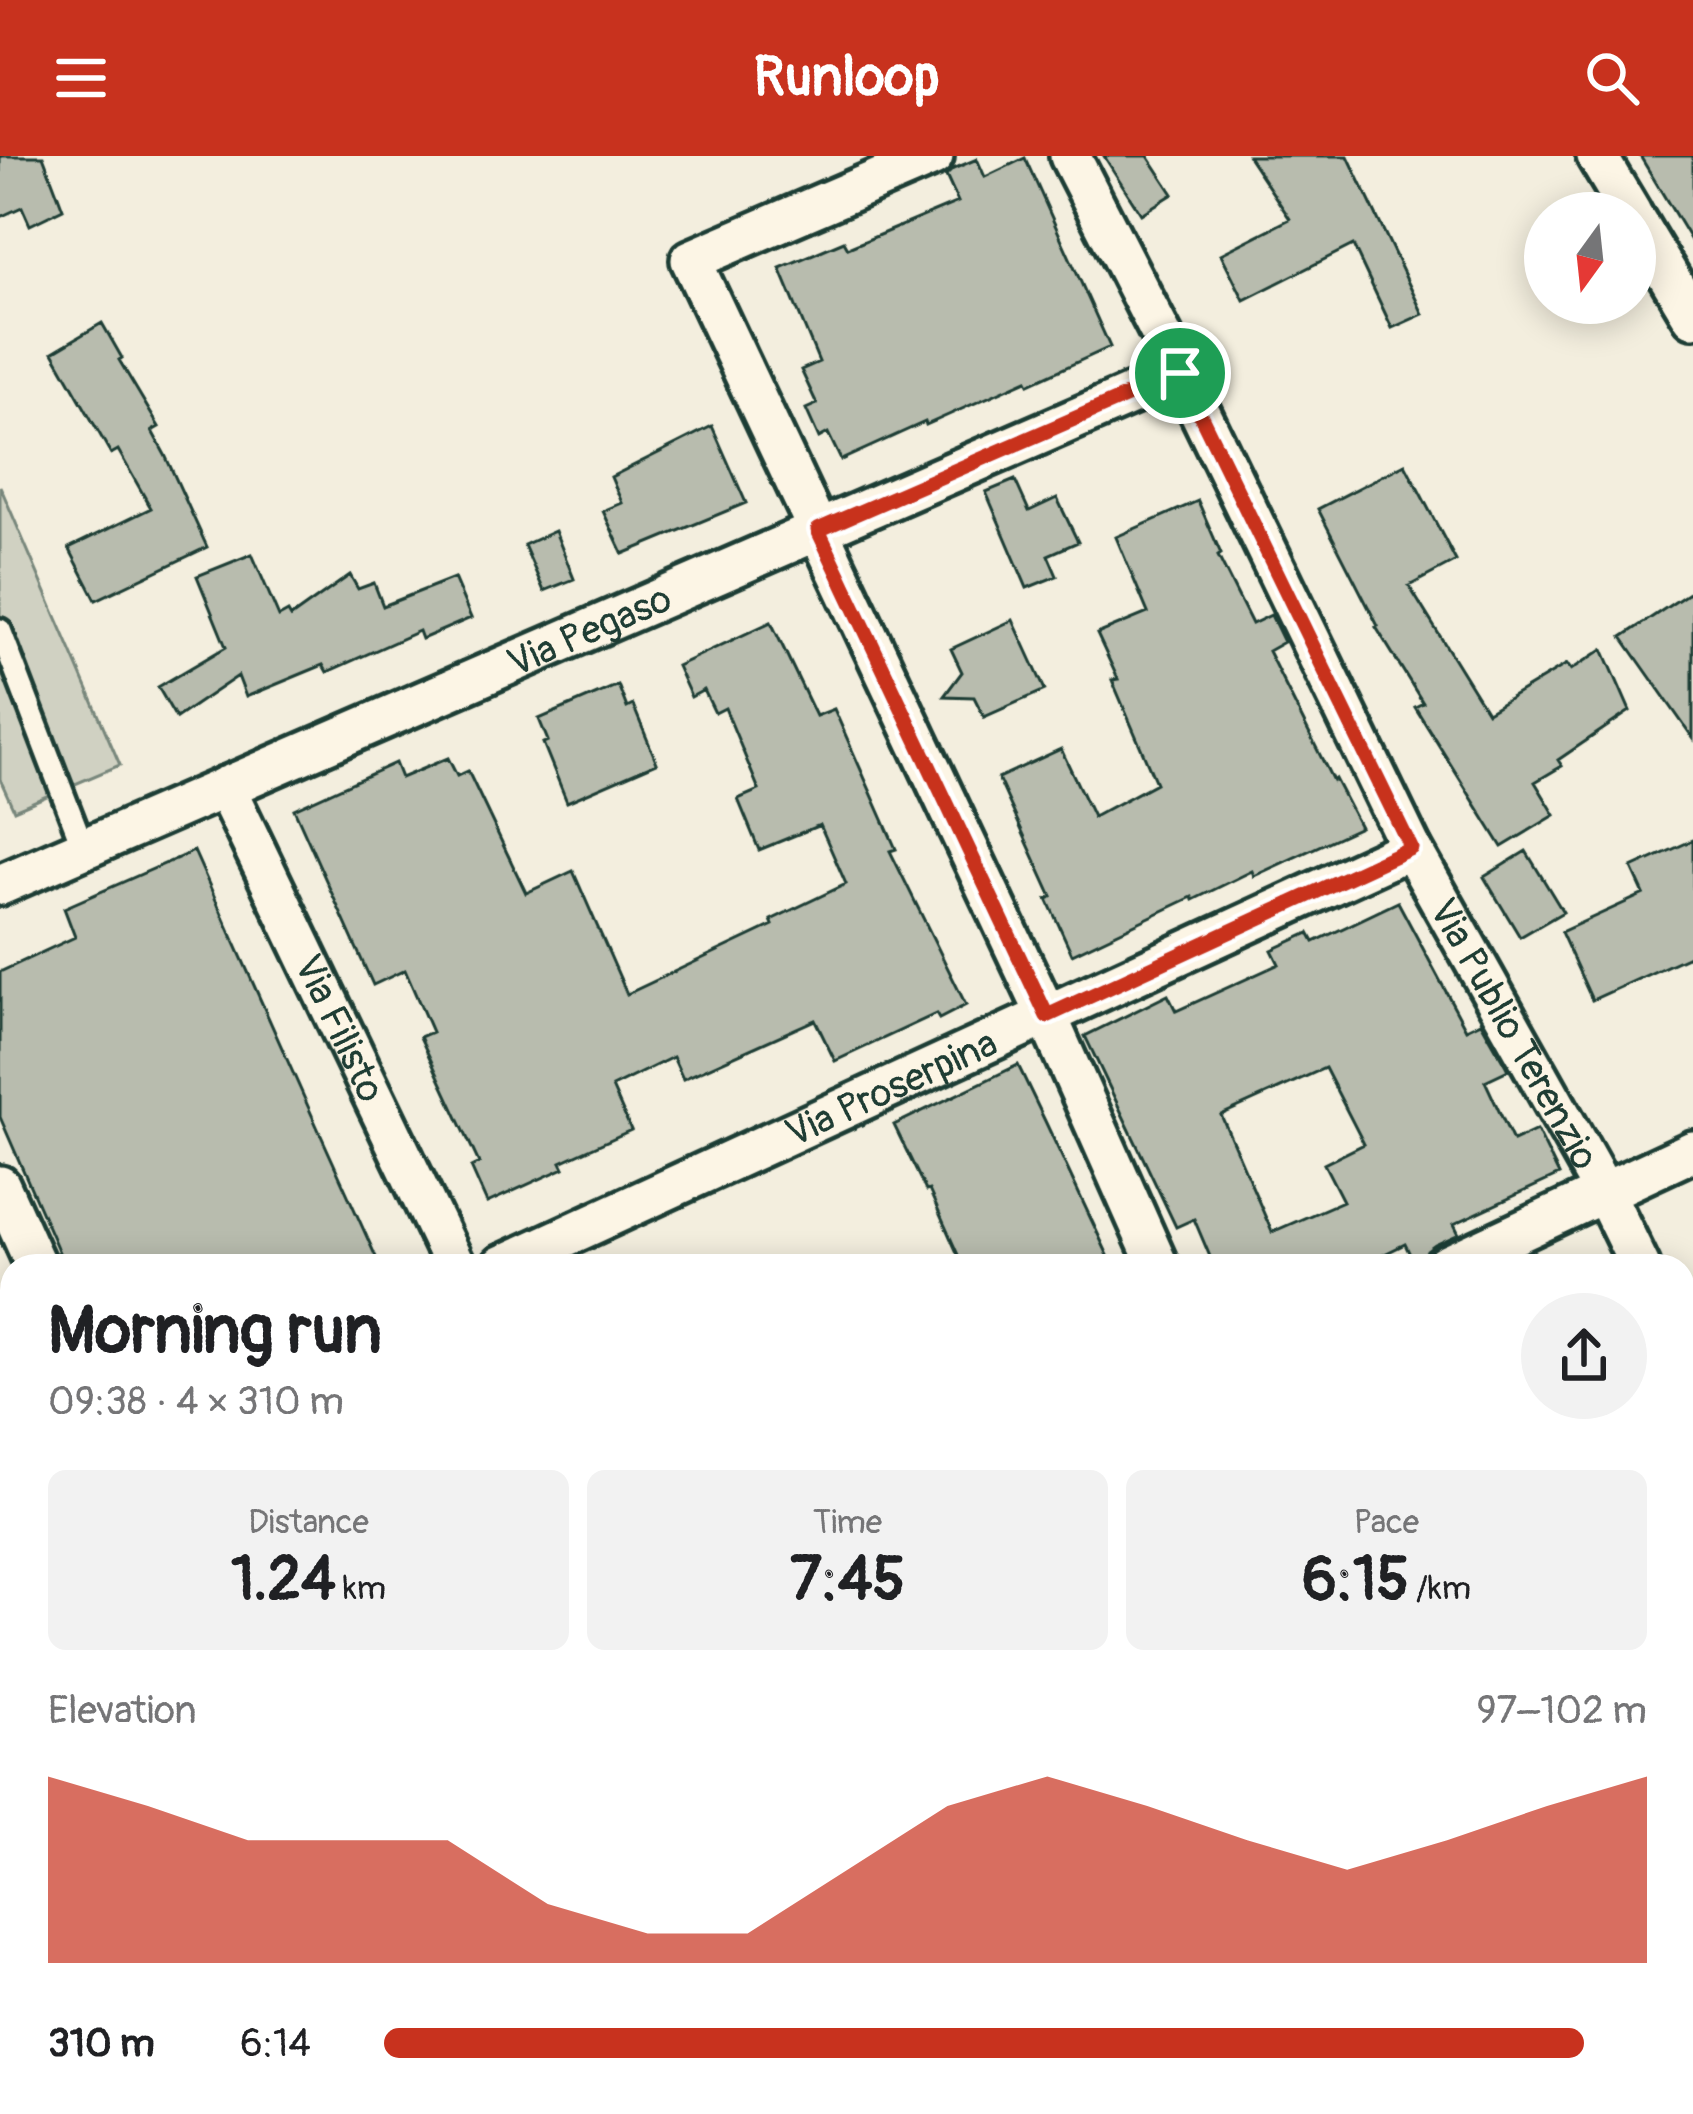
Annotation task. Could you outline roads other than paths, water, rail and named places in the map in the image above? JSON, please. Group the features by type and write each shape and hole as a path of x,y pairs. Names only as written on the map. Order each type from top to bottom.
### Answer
{"street":[{"path":"933,156 692,260 1047,1016 1153,1254"},
{"name":"Via Publio Terenzio","path":"1070,156 1411,848 1634,1254"},
{"path":"1597,156 1619,192"},
{"path":"1656,255 1693,317"},
{"name":"Via Pegaso","path":"0,885 1180,373"},
{"name":"Via Filisto","path":"225,788 449,1254"},
{"name":"Via Proserpina","path":"527,1254 1411,848"},
{"path":"1472,1254 1693,1151"},
{"path":"0,1186 31,1254"}],"lane":[{"path":"0,630 84,848"}]}
